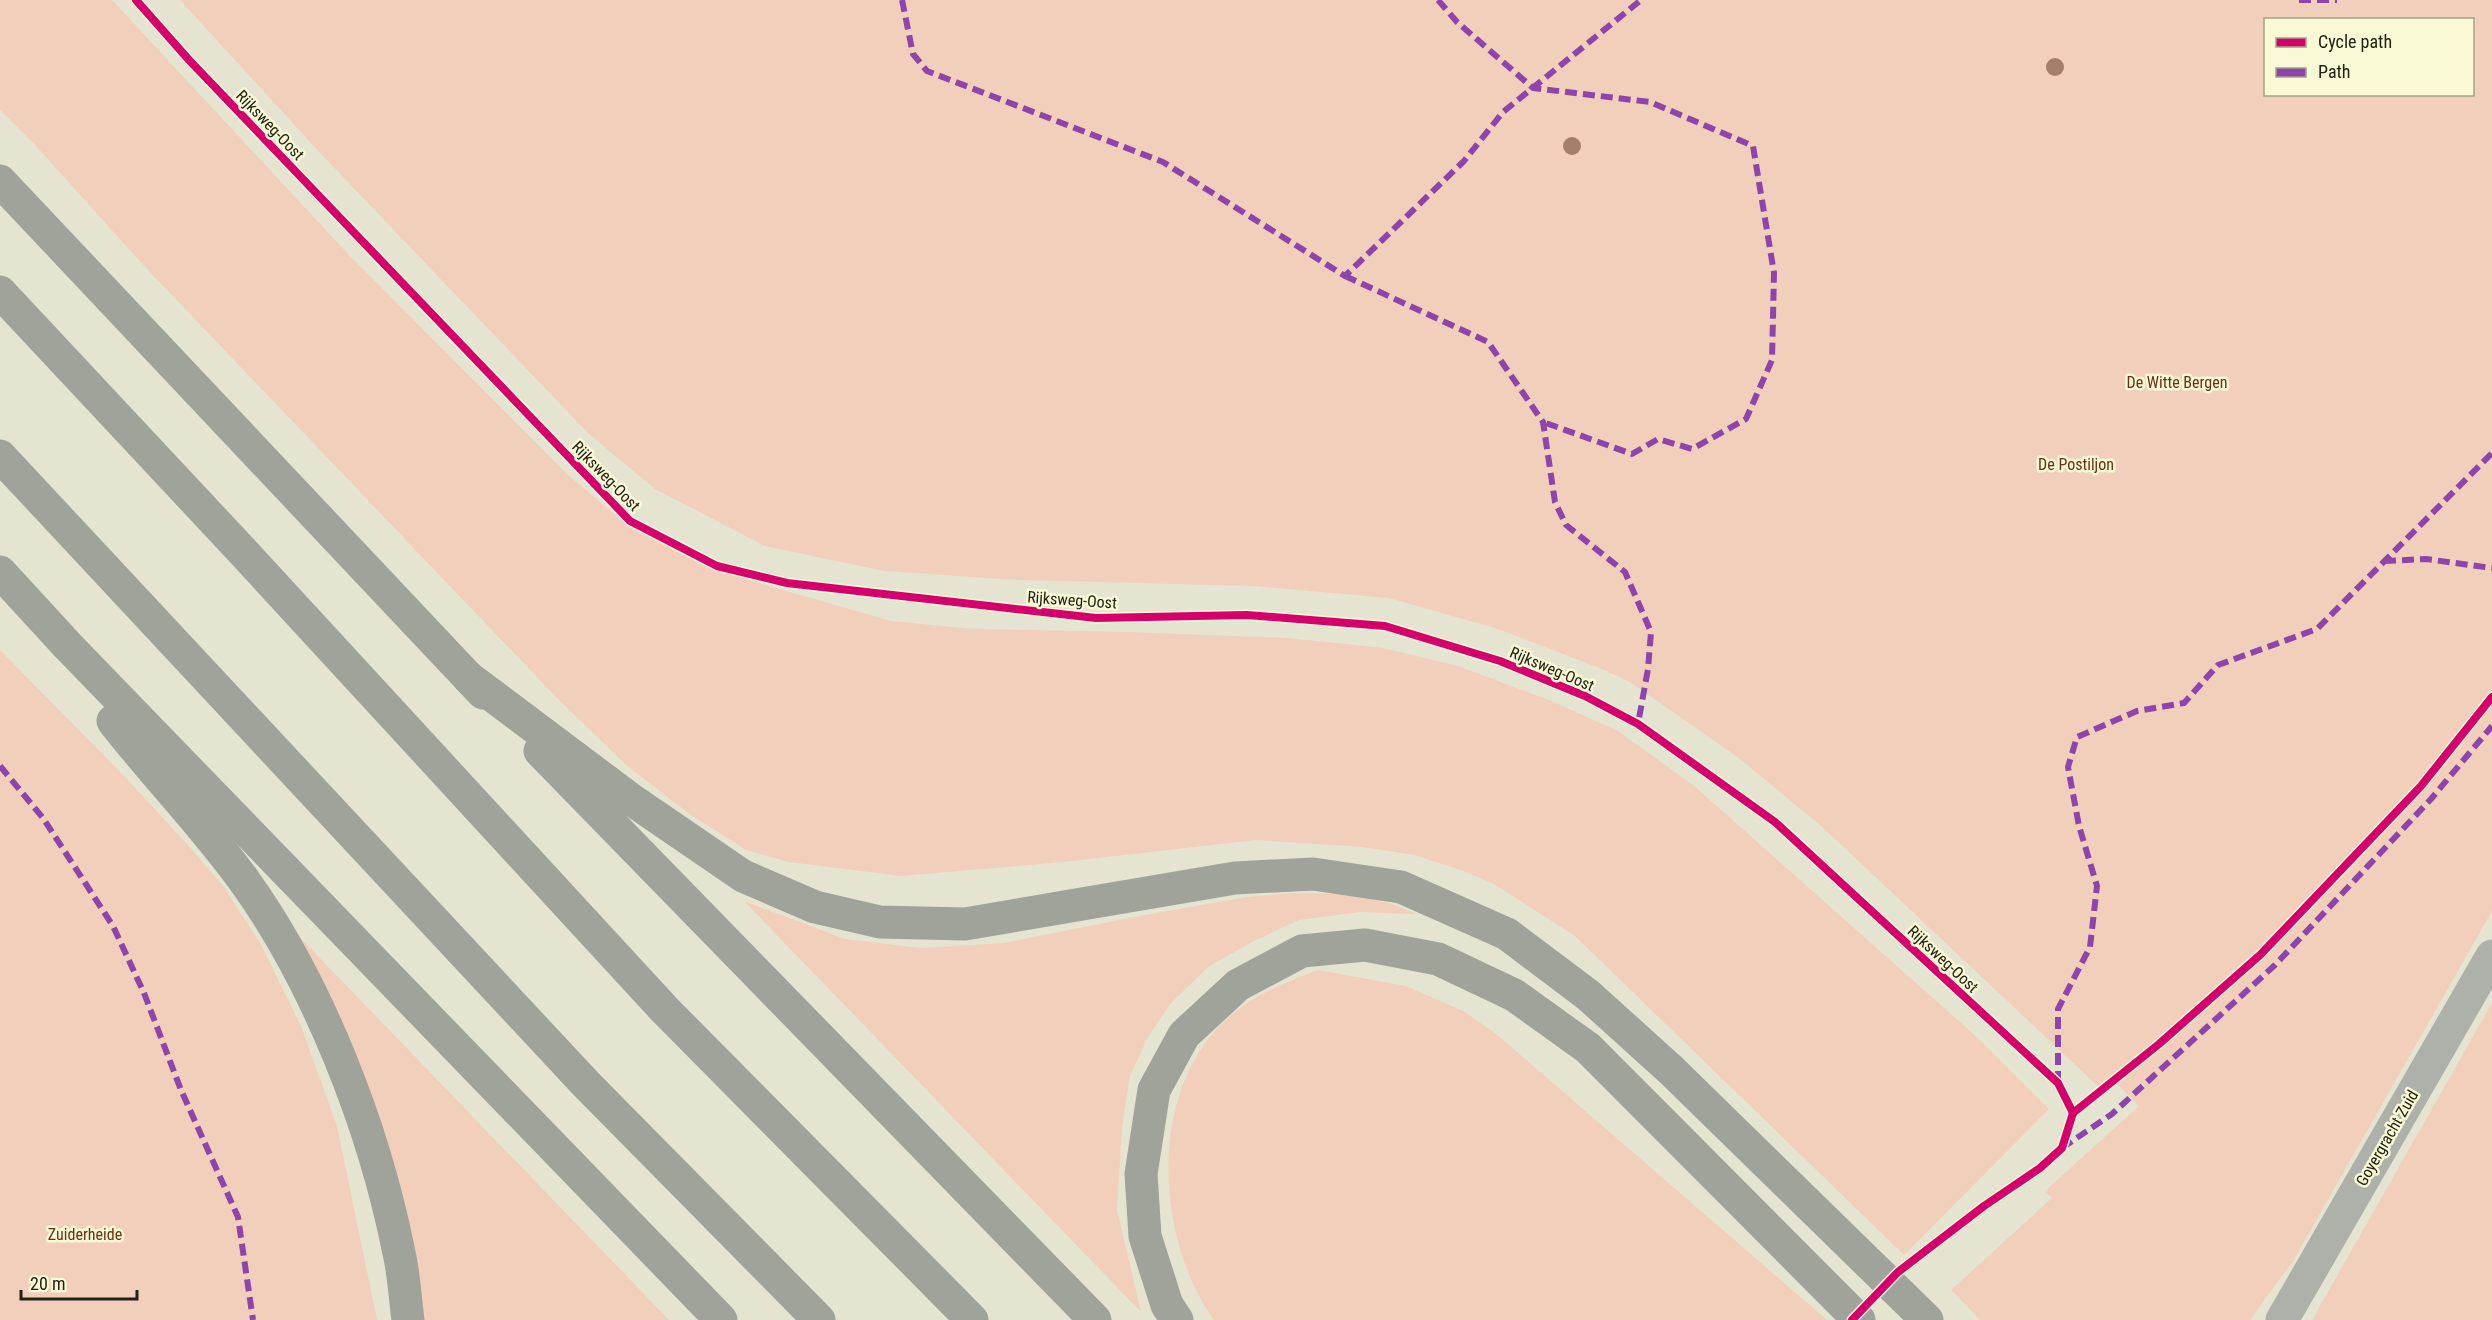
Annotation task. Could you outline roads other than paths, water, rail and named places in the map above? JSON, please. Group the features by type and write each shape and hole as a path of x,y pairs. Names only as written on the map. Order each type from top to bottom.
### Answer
{"highway":[{"path":"0,182 469,678 1095,1320"},
{"path":"0,292 664,1009 972,1320"},
{"path":"0,456 586,1084 819,1320"},
{"path":"0,572 67,645 721,1320"},
{"path":"67,645 114,722 199,823 243,880 281,938 311,997 341,1060 373,1148 400,1253 408,1320"},
{"path":"469,678 629,798 743,876 814,907 880,922 965,924 1236,878 1313,874 1401,887 1507,934 1588,995 1671,1070 1927,1320"},
{"path":"1177,1320 1167,1305 1145,1236 1142,1174 1154,1090 1184,1035 1238,985 1302,951 1365,945 1438,959 1514,995 1588,1048 1859,1320"}],"street":[{"name":"Goyergracht Zuid","path":"2282,1320 2492,956"}],"park label":[{"name":"De Witte Bergen","path":"2177,382"},
{"name":"De Postiljon","path":"2076,464"},
{"name":"Zuiderheide","path":"85,1234"}]}
